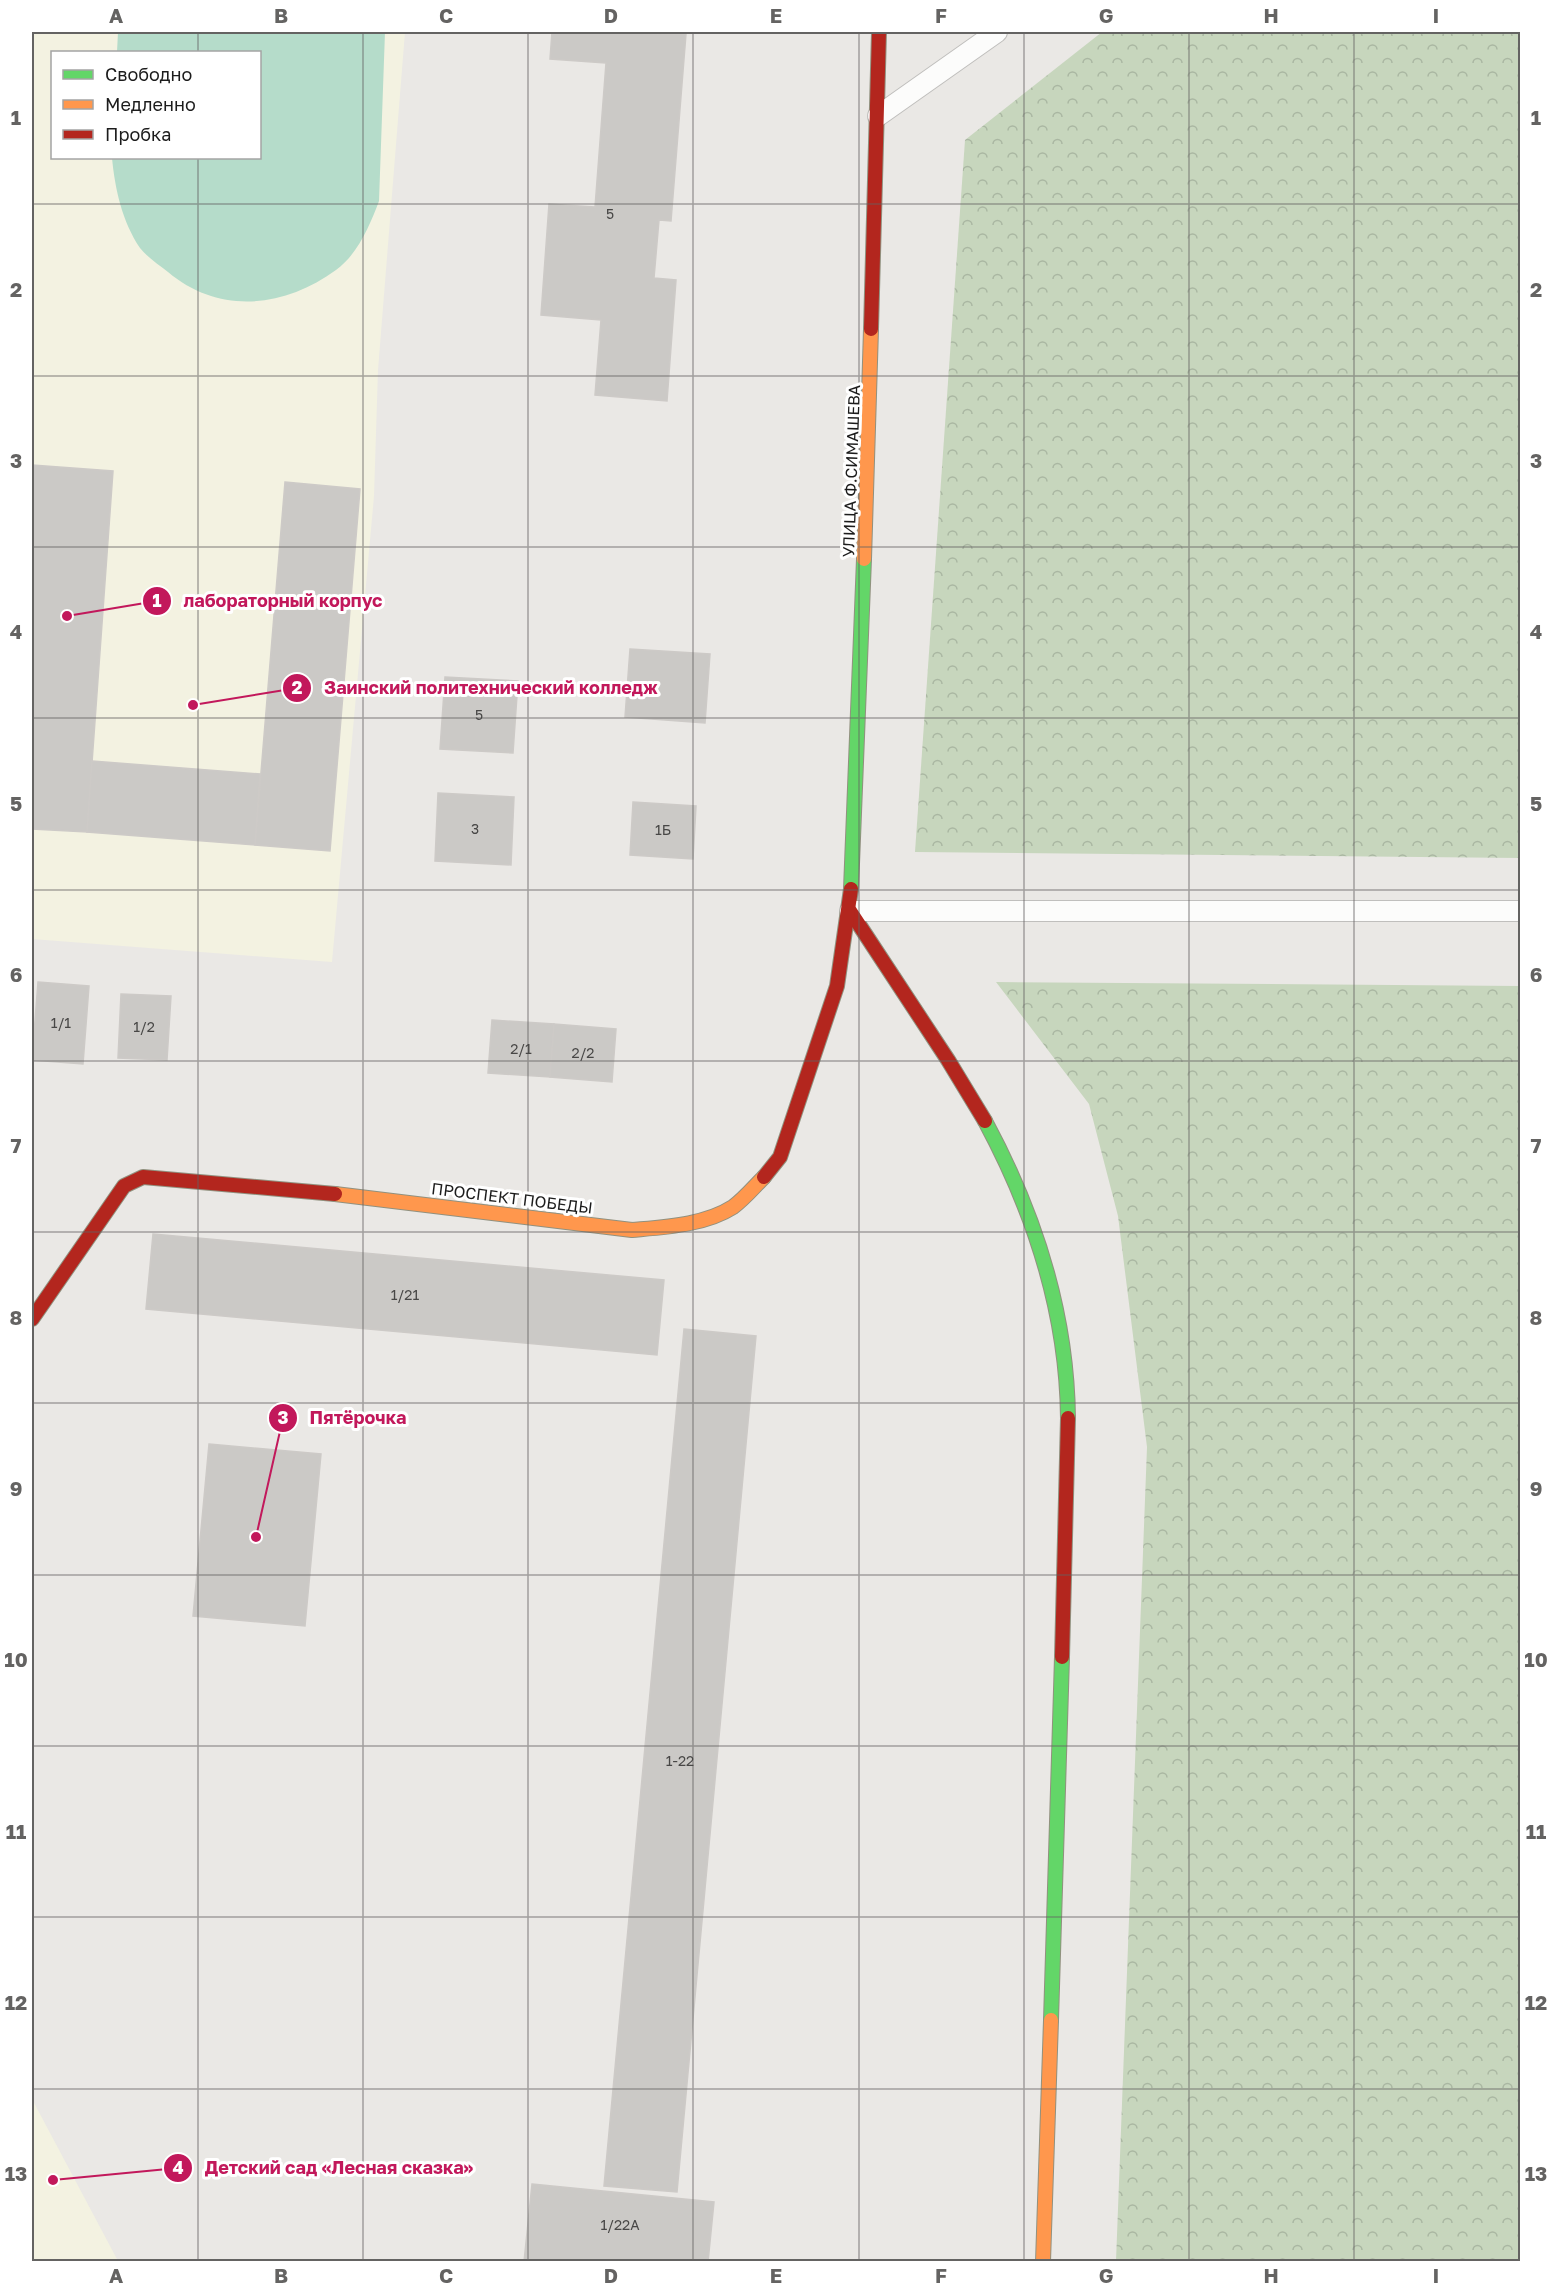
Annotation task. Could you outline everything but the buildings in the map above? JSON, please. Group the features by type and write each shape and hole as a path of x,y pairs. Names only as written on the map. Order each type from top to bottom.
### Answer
{"street":[{"name":"УЛИЦА Ф.СИМАШЕВА","path":"850,911 860,708 879,32"},
{"name":"ПРОСПЕКТ ПОБЕДЫ","path":"32,1319 124,1186 143,1177 346,1195 632,1230 674,1226 717,1215 734,1206 765,1177 780,1157 833,1001 850,911"},
{"path":"850,911 980,1111 1011,1179 1035,1243 1051,1290 1064,1350 1068,1458 1043,2262"}],"lane":[{"path":"878,116 997,32"},
{"path":"850,911 1521,910"}],"shaded area":[{"path":"32,32 405,32 378,370 374,496 332,962 32,939"},
{"path":"32,2099 118,2261 32,2261"}],"green space":[{"path":"118,32 385,32 379,201 372,220 351,256 336,270 316,283 273,299 252,301 230,300 208,295 188,286 157,264 140,248 128,227 117,193 112,159 261,159 261,51 117,51"},
{"path":"1102,32 1520,32 1520,858 915,852 965,140"},
{"path":"996,982 1520,986 1520,2261 1116,2261 1147,1447 1118,1216 1089,1104"}],"traffic: fast":[{"path":"851,889 864,559"},
{"path":"985,1121 1018,1191 1033,1228 1044,1265 1062,1341 1068,1418"},
{"path":"1051,2020 1062,1657"}],"traffic: slow":[{"path":"864,559 871,329"},
{"path":"335,1194 632,1230 658,1228 710,1218 737,1204 764,1177"},
{"path":"1043,2262 1051,2020"}],"traffic: jam":[{"path":"871,329 879,32"},
{"path":"764,1177 780,1157 837,986 851,889"},
{"path":"850,911 948,1060 985,1121"},
{"path":"32,1319 124,1186 143,1177 335,1194"},
{"path":"1062,1657 1068,1418"}],"place":[{"name":"лабораторный корпус","path":"67,616"},
{"name":"Заинский политехнический колледж","path":"193,705"},
{"name":"Пятёрочка","path":"256,1537"},
{"name":"Детский сад «Лесная сказка»","path":"53,2180"}]}
